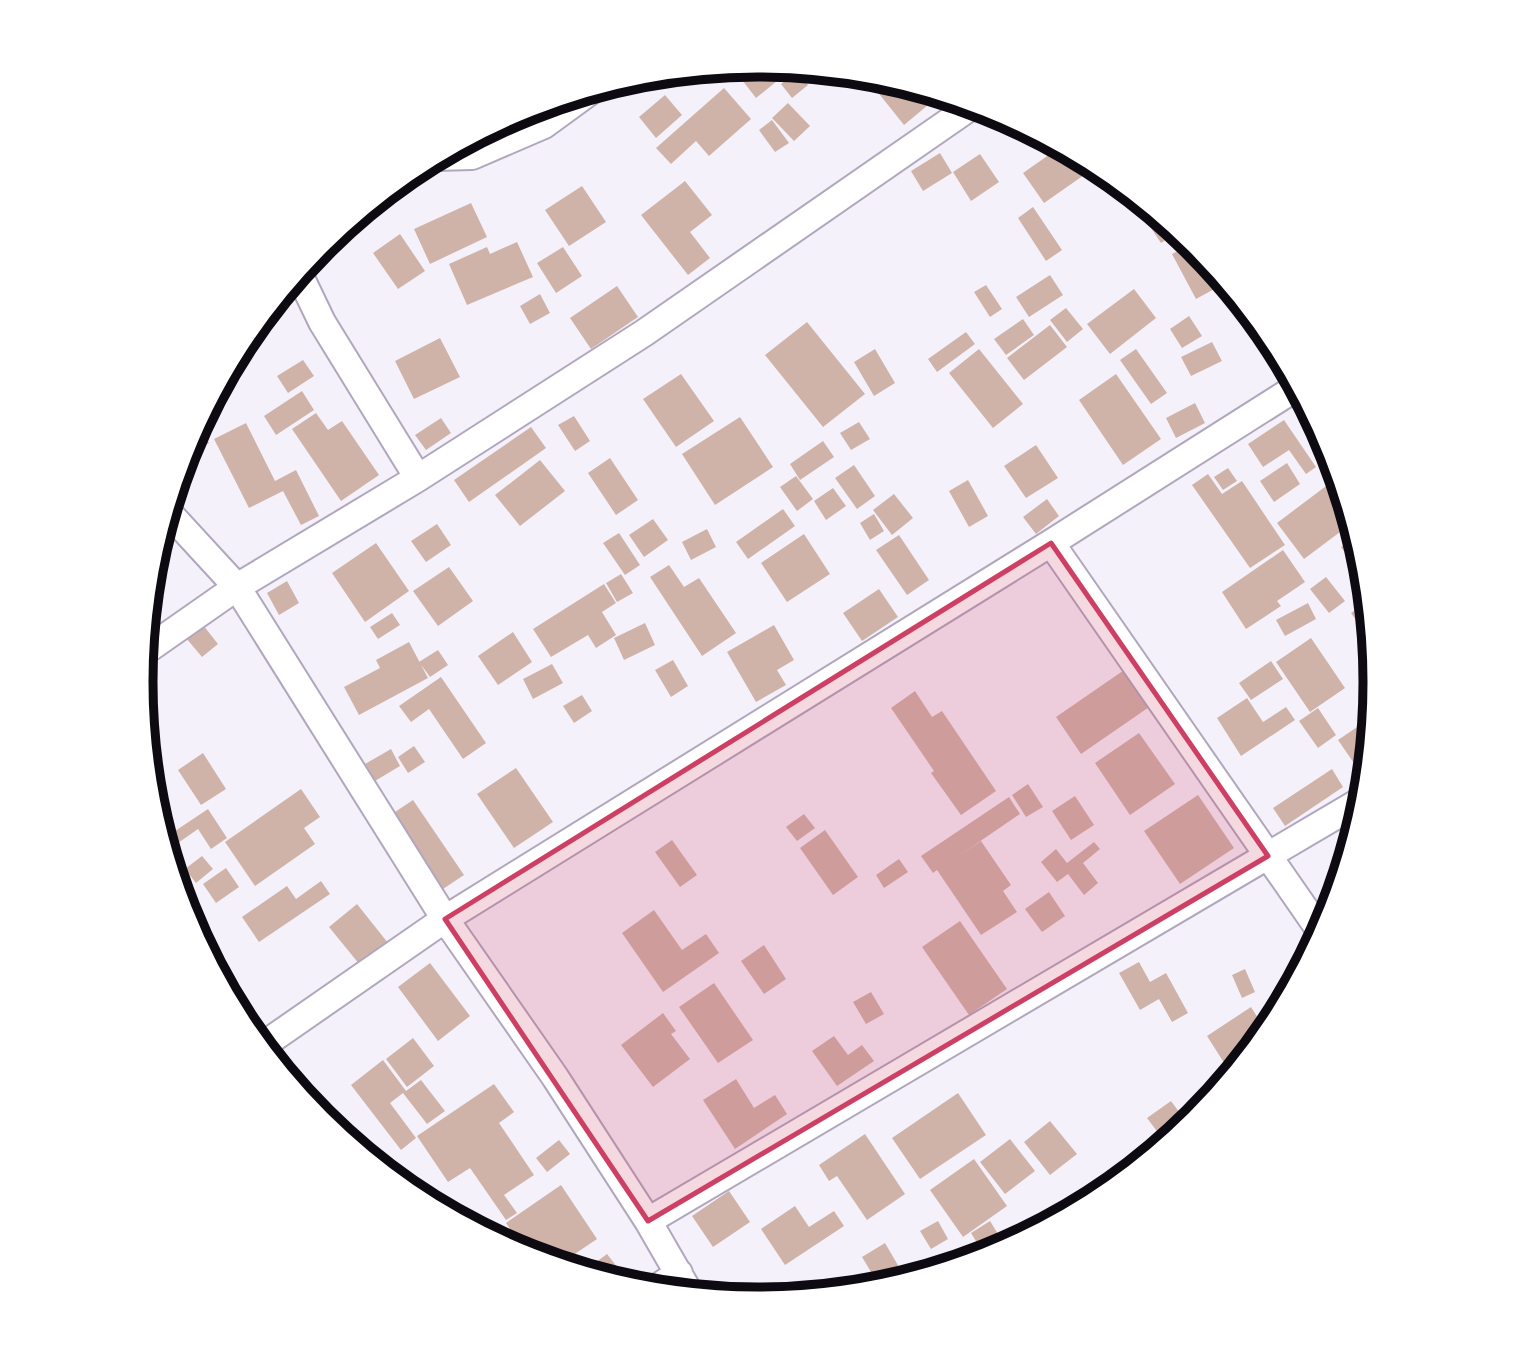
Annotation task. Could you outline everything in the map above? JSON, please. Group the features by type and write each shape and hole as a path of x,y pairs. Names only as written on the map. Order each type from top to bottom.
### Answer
{"street":[{"path":"459,156 472,156 544,125 567,108"},
{"path":"154,645 237,587 418,478 644,332 962,113"},
{"path":"303,283 322,322 418,478"},
{"path":"271,1040 445,919 1289,392"},
{"path":"175,520 237,587 445,919 555,1077 685,1283"},
{"path":"1051,543 1314,921"},
{"path":"648,1221 1349,809"}],"highlighted area":[{"path":"1051,543 1268,856 648,1221 445,919"}],"building":[{"path":"740,77 781,78 756,98"},
{"path":"789,78 798,78 803,79 808,85 792,98 781,84"},
{"path":"724,88 751,119 709,156 696,141 671,164 656,148"},
{"path":"875,89 931,103 904,125"},
{"path":"665,95 682,115 656,138 639,117"},
{"path":"788,103 810,126 794,141 772,118"},
{"path":"772,120 789,143 775,152 759,130"},
{"path":"940,153 952,173 923,191 911,171"},
{"path":"1051,153 1086,174 1044,203 1023,173"},
{"path":"980,154 999,182 971,201 953,172"},
{"path":"685,181 712,215 690,232 710,258 688,275 641,215"},
{"path":"582,186 606,222 569,246 545,210"},
{"path":"471,203 487,237 430,264 414,229"},
{"path":"1033,207 1062,250 1046,261 1018,218"},
{"path":"1152,223 1169,238 1161,243 1149,225"},
{"path":"400,234 425,271 398,289 373,253"},
{"path":"517,242 533,277 467,305 449,264 487,247 490,254"},
{"path":"563,247 582,276 556,293 537,263"},
{"path":"1181,249 1217,288 1196,299 1172,254"},
{"path":"1050,275 1063,295 1029,317 1016,297"},
{"path":"986,285 1002,309 990,317 974,292"},
{"path":"617,286 638,317 591,349 570,318"},
{"path":"1134,289 1156,318 1110,354 1087,324"},
{"path":"540,294 550,313 530,324 520,306"},
{"path":"1066,308 1083,329 1067,342 1050,320"},
{"path":"1189,316 1202,336 1182,348 1170,329"},
{"path":"1023,319 1034,335 1006,355 994,339"},
{"path":"807,322 865,394 823,427 765,355"},
{"path":"1050,325 1067,347 1024,380 1007,358"},
{"path":"966,332 975,344 937,372 928,359"},
{"path":"440,338 460,377 414,399 395,361"},
{"path":"1212,342 1222,361 1191,376 1181,357"},
{"path":"875,349 895,383 874,396 854,362"},
{"path":"979,349 1023,404 993,428 949,373"},
{"path":"1136,349 1167,393 1151,404 1120,360"},
{"path":"303,360 314,376 288,393 277,376"},
{"path":"681,374 714,421 676,447 643,399"},
{"path":"1116,374 1161,439 1123,465 1079,400"},
{"path":"302,391 314,410 276,435 264,416"},
{"path":"1195,403 1205,423 1176,438 1166,418"},
{"path":"316,413 328,430 342,421 379,475 341,501 292,429"},
{"path":"574,416 590,441 575,451 558,425"},
{"path":"740,417 773,467 715,505 682,454"},
{"path":"441,418 451,433 426,450 415,435"},
{"path":"1284,420 1316,467 1306,474 1289,450 1263,467 1248,444"},
{"path":"859,422 870,439 851,450 840,433"},
{"path":"246,423 275,481 296,470 319,516 301,525 283,491 249,508 214,439"},
{"path":"531,427 546,448 469,502 454,480"},
{"path":"205,436 209,443 200,449"},
{"path":"823,441 834,457 800,480 790,464"},
{"path":"1036,445 1058,478 1026,498 1004,466"},
{"path":"610,458 638,500 616,515 588,473"},
{"path":"540,460 565,491 520,526 495,495"},
{"path":"1287,463 1300,484 1274,502 1260,481"},
{"path":"854,465 875,496 857,509 835,478"},
{"path":"1228,468 1237,481 1223,490 1214,477"},
{"path":"1208,474 1222,494 1242,481 1285,545 1250,568 1192,485"},
{"path":"796,476 813,499 797,511 780,487"},
{"path":"968,480 988,516 969,527 949,491"},
{"path":"1329,484 1343,530 1304,559 1277,523"},
{"path":"833,488 846,506 826,520 814,501"},
{"path":"894,494 913,518 892,535 873,510"},
{"path":"1047,499 1059,516 1036,534 1023,517"},
{"path":"783,509 795,526 748,559 736,542"},
{"path":"874,514 884,531 870,540 860,523"},
{"path":"653,519 668,540 644,557 629,535"},
{"path":"437,524 451,545 426,562 411,541"},
{"path":"707,529 716,547 691,560 682,542"},
{"path":"619,533 640,565 625,575 603,543"},
{"path":"804,534 830,574 787,602 761,563"},
{"path":"899,535 929,580 907,595 876,550"},
{"path":"376,543 409,591 365,622 332,573"},
{"path":"1346,543 1350,560 1341,547"},
{"path":"1283,550 1305,582 1277,601 1281,606 1246,629 1222,592"},
{"path":"669,565 684,587 699,578 736,633 702,656 650,577"},
{"path":"449,567 473,601 438,626 413,591"},
{"path":"621,574 633,593 617,602 606,583"},
{"path":"1326,577 1345,601 1329,613 1310,589"},
{"path":"287,581 299,603 279,615 267,593"},
{"path":"604,584 616,603 602,612 616,635 596,648 588,635 551,657 533,629"},
{"path":"879,589 898,617 862,641 843,613"},
{"path":"1308,603 1316,619 1285,636 1276,620"},
{"path":"1358,608 1360,627 1351,613"},
{"path":"392,613 400,625 378,639 370,627"},
{"path":"645,623 655,645 624,660 614,638"},
{"path":"203,625 218,644 202,657 186,638"},
{"path":"774,625 794,660 777,670 786,685 756,702 727,652"},
{"path":"513,632 532,662 498,685 478,656"},
{"path":"1311,638 1345,688 1310,712 1276,662"},
{"path":"409,642 428,678 359,715 344,687 380,668 376,660"},
{"path":"438,650 448,665 430,677 419,662"},
{"path":"673,660 688,686 671,697 655,670"},
{"path":"1271,661 1283,679 1251,700 1239,683"},
{"path":"552,664 563,683 533,699 523,679"},
{"path":"1130,666 1155,703 1081,754 1056,717"},
{"path":"441,677 486,743 463,759 429,709 411,722 399,706"},
{"path":"915,691 932,717 942,711 996,791 961,815 931,773 934,771 891,708"},
{"path":"582,695 592,711 574,723 563,706"},
{"path":"1247,698 1263,722 1286,707 1295,720 1241,756 1217,718"},
{"path":"1318,708 1336,735 1318,748 1299,721"},
{"path":"1362,724 1357,767 1338,740"},
{"path":"1139,733 1175,784 1130,815 1095,763"},
{"path":"414,746 425,762 408,773 398,757"},
{"path":"391,749 400,766 375,781 365,764"},
{"path":"203,753 226,789 201,805 178,770"},
{"path":"516,768 553,822 514,848 477,794"},
{"path":"1332,769 1343,787 1285,826 1273,808"},
{"path":"1028,784 1043,807 1026,817 1012,795"},
{"path":"301,789 320,817 304,828 315,844 255,886 225,842"},
{"path":"1198,795 1234,848 1180,884 1144,831"},
{"path":"1075,796 1094,825 1071,840 1052,811"},
{"path":"1009,797 1020,814 960,855 981,841 1011,885 1003,891 1017,912 981,935 937,870 933,873 921,856"},
{"path":"413,800 464,875 440,891 389,816"},
{"path":"208,809 227,838 211,849 198,829 178,843 173,833"},
{"path":"804,814 815,828 797,841 786,827"},
{"path":"825,830 858,877 833,895 800,848"},
{"path":"672,840 697,875 680,887 655,852"},
{"path":"1094,842 1100,849 1083,863 1098,883 1084,895 1068,874 1057,882 1041,862 1056,849 1067,863"},
{"path":"202,856 213,869 196,883 185,869"},
{"path":"899,859 908,872 884,888 876,875"},
{"path":"226,868 239,887 216,903 203,884"},
{"path":"321,881 330,894 259,942 242,917 287,886 296,899"},
{"path":"1049,892 1065,916 1042,932 1025,909"},
{"path":"357,904 388,943 360,965 329,927"},
{"path":"654,910 682,950 706,934 719,953 663,992 622,933"},
{"path":"960,921 1007,989 969,1015 922,947"},
{"path":"764,945 786,979 764,994 741,961"},
{"path":"1139,962 1150,982 1166,973 1188,1013 1172,1022 1159,999 1140,1010 1119,973"},
{"path":"430,963 470,1016 438,1041 398,987"},
{"path":"1245,969 1255,992 1242,998 1232,975"},
{"path":"714,983 753,1040 718,1063 679,1007"},
{"path":"871,992 884,1014 866,1024 853,1002"},
{"path":"1251,1007 1259,1020 1226,1065 1207,1036"},
{"path":"663,1013 676,1031 671,1034 690,1059 653,1087 621,1045"},
{"path":"834,1036 848,1055 862,1045 874,1061 837,1086 812,1051"},
{"path":"413,1038 434,1066 407,1087 386,1059"},
{"path":"383,1060 406,1091 421,1080 445,1111 427,1124 403,1093 390,1103 416,1138 401,1150 351,1085"},
{"path":"736,1079 754,1108 775,1095 787,1114 735,1149 703,1100"},
{"path":"494,1084 514,1112 499,1123 534,1175 504,1195 517,1213 506,1220 470,1168 448,1182 417,1136"},
{"path":"958,1093 986,1135 920,1179 892,1138"},
{"path":"1171,1101 1181,1115 1160,1135 1147,1118"},
{"path":"1050,1121 1077,1154 1050,1175 1024,1142"},
{"path":"865,1134 905,1194 867,1220 837,1176 829,1181 819,1165"},
{"path":"1010,1139 1035,1171 1005,1194 980,1162"},
{"path":"559,1140 570,1154 547,1172 536,1158"},
{"path":"974,1159 1007,1206 963,1237 930,1190"},
{"path":"561,1185 597,1239 570,1257 515,1236 506,1223"},
{"path":"729,1191 750,1222 713,1247 692,1216"},
{"path":"795,1206 809,1227 834,1211 844,1226 785,1265 761,1229"},
{"path":"938,1221 948,1239 931,1249 920,1231"},
{"path":"990,1221 1000,1237 978,1245 971,1233"},
{"path":"885,1243 900,1269 873,1276 862,1257"},
{"path":"607,1254 620,1270 601,1266 594,1264"}]}
